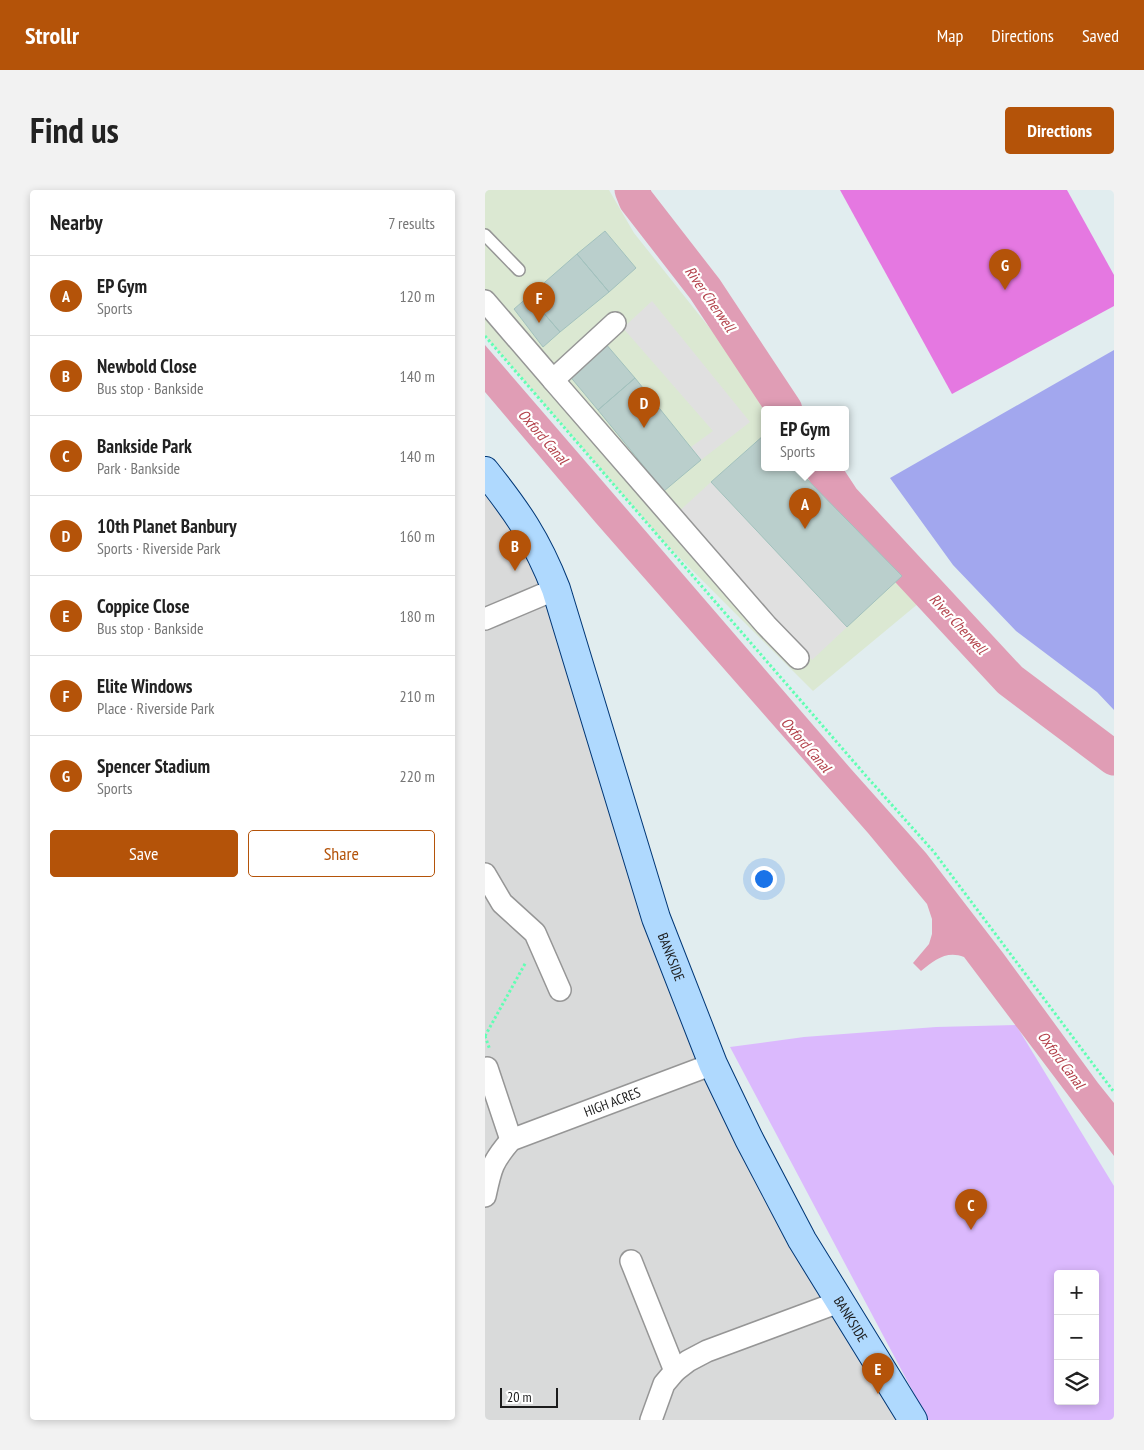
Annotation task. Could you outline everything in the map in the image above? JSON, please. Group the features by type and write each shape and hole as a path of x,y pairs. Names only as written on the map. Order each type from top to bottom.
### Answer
{"street":[{"path":"485,301 766,625 797,658"},
{"path":"553,380 615,324"},
{"name":"BANKSIDE","path":"485,471 527,526 544,558 556,589 656,918 713,1064 749,1139 802,1240 913,1420"},
{"path":"485,619 556,589"},
{"path":"485,874 502,903 530,928 539,940 560,990"},
{"name":"HIGH ACRES","path":"511,1140 713,1064"},
{"path":"485,1196 491,1169 497,1156 511,1140 487,1068"},
{"path":"631,1261 675,1371"},
{"path":"651,1420 664,1384 675,1371 707,1351 839,1302"}],"lane":[{"path":"485,235 519,270"}],"path":[{"path":"485,336 934,852 1114,1092"},
{"path":"485,1036 539,940"}],"shaded area":[{"path":"485,190 609,190 634,233 772,406 761,406 761,471 823,471 925,598 813,691 662,540 485,336"},
{"path":"840,190 1067,190 1114,275 1114,306 952,394"},
{"path":"652,301 750,422 701,460 691,447 713,431 623,328"},
{"path":"1114,350 1114,710 1097,692 1016,631 953,565 890,478"},
{"path":"711,482 847,627 812,660 675,515"},
{"path":"485,487 535,563 667,965 902,1420 485,1420"},
{"path":"1016,1025 1114,1186 1114,1420 928,1420 730,1047 804,1037 936,1027"}],"water":[{"name":"Oxford Canal","path":"485,345 851,769 926,853 1114,1103 1114,1156 964,957 946,955 921,971 913,963 929,944 932,934 932,919 927,904 868,833 596,523 485,392"}],"building":[{"path":"605,231 636,268 609,292 577,254"},
{"path":"577,254 609,292 560,332 529,296"},
{"path":"529,296 560,332 543,347 514,309"},
{"path":"605,343 635,378 598,410 568,374"},
{"path":"635,378 701,460 664,491 598,410"},
{"path":"761,438 761,471 799,471 902,576 847,627 711,482"}],"waterway":[{"name":"River Cherwell","path":"632,190 636,200 705,289 782,406"},
{"name":"River Cherwell","path":"824,471 843,500 1010,680 1114,758"}],"place":[{"name":"Spencer Stadium","path":"1005,290"},
{"name":"Elite Windows","path":"539,323"},
{"name":"10th Planet Banbury","path":"644,428"},
{"name":"EP Gym","path":"805,529"},
{"name":"Newbold Close","path":"515,571"},
{"name":"Bankside Park","path":"971,1230"},
{"name":"Coppice Close","path":"878,1394"}]}
